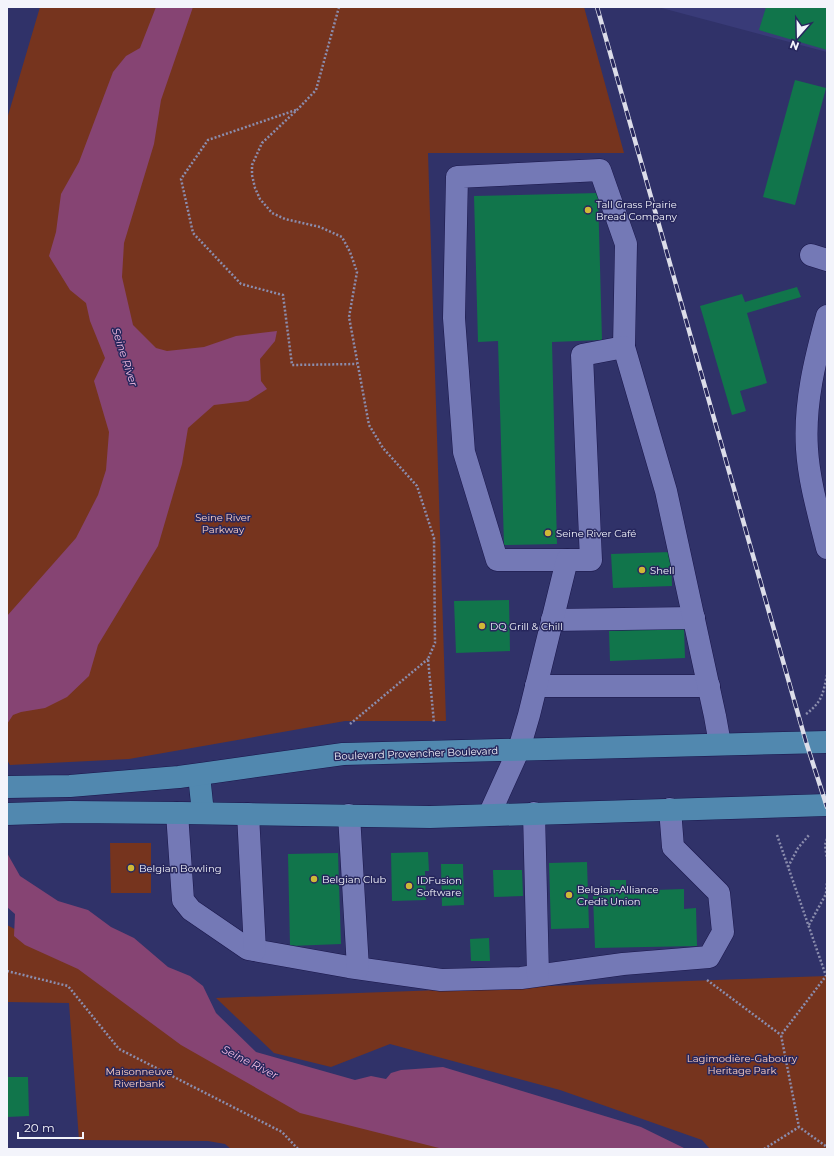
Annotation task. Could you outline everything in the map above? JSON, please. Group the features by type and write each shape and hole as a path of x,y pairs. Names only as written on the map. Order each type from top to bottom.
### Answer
{"main road":[{"name":"Boulevard Provencher Boulevard","path":"7,787 70,786 199,774 343,754 827,742"},
{"path":"199,774 203,813"},
{"path":"7,814 70,812 430,817 827,805"}],"street":[{"path":"624,347 582,355 592,560 497,560 464,452 454,318 456,177 600,170 626,244 624,347 666,491 709,686 720,744"},
{"path":"827,316 810,388 807,442 812,485 827,548"},
{"path":"490,815 518,749 529,715 567,560"},
{"path":"552,620 694,618"},
{"path":"536,686 709,686"},
{"path":"177,813 183,900 191,910 248,948 358,968 441,980 521,978 623,964 709,957 723,932 719,892 673,847 670,810"},
{"path":"534,813 538,975"},
{"path":"248,814 255,950"},
{"path":"349,815 358,968"}],"path":[{"path":"339,7 316,90 262,143 252,164 252,175 255,188 260,199 272,213 285,219 320,227 342,237 350,252 357,272 349,317 369,425 383,448 417,486 434,538 435,643 428,659 350,724"},
{"path":"298,109 208,140 182,179 193,233 241,284 283,295 292,365 357,364"},
{"path":"428,659 434,723"},
{"path":"806,714 815,708 820,701 824,692 827,675"},
{"path":"777,835 826,976 781,1035"},
{"path":"788,867 798,848 809,835"},
{"path":"827,839 825,845 827,859"},
{"path":"808,925 826,894 827,882"},
{"path":"680,960 781,1035 799,1127 827,1147"},
{"path":"7,971 68,986 119,1049 282,1132 298,1149"},
{"path":"764,1149 799,1127"}],"shaded area":[{"path":"658,7 827,7 827,52"}],"green space":[{"name":"Seine River Parkway","path":"40,7 584,7 624,153 428,153 446,721 345,721 129,759 10,765 7,760 7,119"},
{"name":"Belgian Bowling","path":"110,843 151,843 151,893 111,893"},
{"name":"Maisonneuve Riverbank","path":"7,925 72,959 307,1104 475,1149 231,1149 225,1144 208,1141 79,1140 69,1003 7,1002"},
{"name":"Lagimodière-Gaboury Heritage Park","path":"827,976 827,1149 710,1149 702,1140 560,1090 390,1044 331,1067 274,1053 216,998"}],"water":[{"name":"Seine River","path":"156,7 193,7 161,100 154,144 124,243 122,277 133,325 156,348 167,351 204,347 236,336 277,331 275,341 260,359 261,381 267,389 248,401 214,405 188,428 182,464 158,546 98,645 89,676 67,697 45,708 21,712 13,715 7,724 7,616 76,538 98,495 106,470 109,432 94,381 105,358 90,321 86,303 70,290 49,256 56,232 61,194 79,162 113,72 126,56 140,48"},
{"name":"Seine River","path":"7,853 20,876 58,901 88,910 111,927 134,938 168,967 190,976 203,986 216,1013 256,1052 355,1080 371,1076 386,1079 391,1073 401,1070 443,1067 641,1127 686,1149 443,1149 300,1113 181,1045 78,969 25,945 14,936 15,914 7,907"}],"building":[{"path":"766,7 827,7 827,50 759,30"},
{"path":"795,80 826,88 795,205 763,197"},
{"path":"598,193 602,340 552,342 557,544 504,545 498,341 478,342 474,196"},
{"path":"797,287 801,297 747,313 767,383 740,391 746,411 732,415 700,306 742,294 745,302"},
{"name":"Shell","path":"671,552 672,586 613,588 611,554"},
{"name":"DQ Grill & Chill","path":"509,600 510,651 456,653 454,601"},
{"path":"684,628 685,658 610,661 609,631"},
{"name":"IDFusion Software","path":"428,852 429,871 425,871 426,900 392,901 391,853"},
{"name":"Belgian Club","path":"338,853 341,944 290,946 288,854"},
{"name":"Belgian-Alliance Credit Union","path":"587,862 589,928 551,929 549,863"},
{"path":"441,864 463,864 464,905 442,906"},
{"path":"493,870 522,870 523,896 494,897"},
{"path":"610,880 626,880 626,891 684,889 684,909 696,908 697,946 595,948 593,896 610,895"},
{"path":"489,938 490,961 471,961 470,939"},
{"path":"7,1077 28,1077 29,1116 7,1117"}],"railway":[{"path":"597,7 806,742 827,807"}],"place":[{"name":"Tall Grass Prairie Bread Company","path":"588,210"},
{"name":"Seine River Café","path":"548,533"},
{"name":"Shell","path":"642,570"},
{"name":"DQ Grill & Chill","path":"482,626"},
{"name":"Belgian Bowling","path":"131,868"},
{"name":"Belgian Club","path":"314,879"},
{"name":"IDFusion Software","path":"409,886"},
{"name":"Belgian-Alliance Credit Union","path":"569,895"}]}
